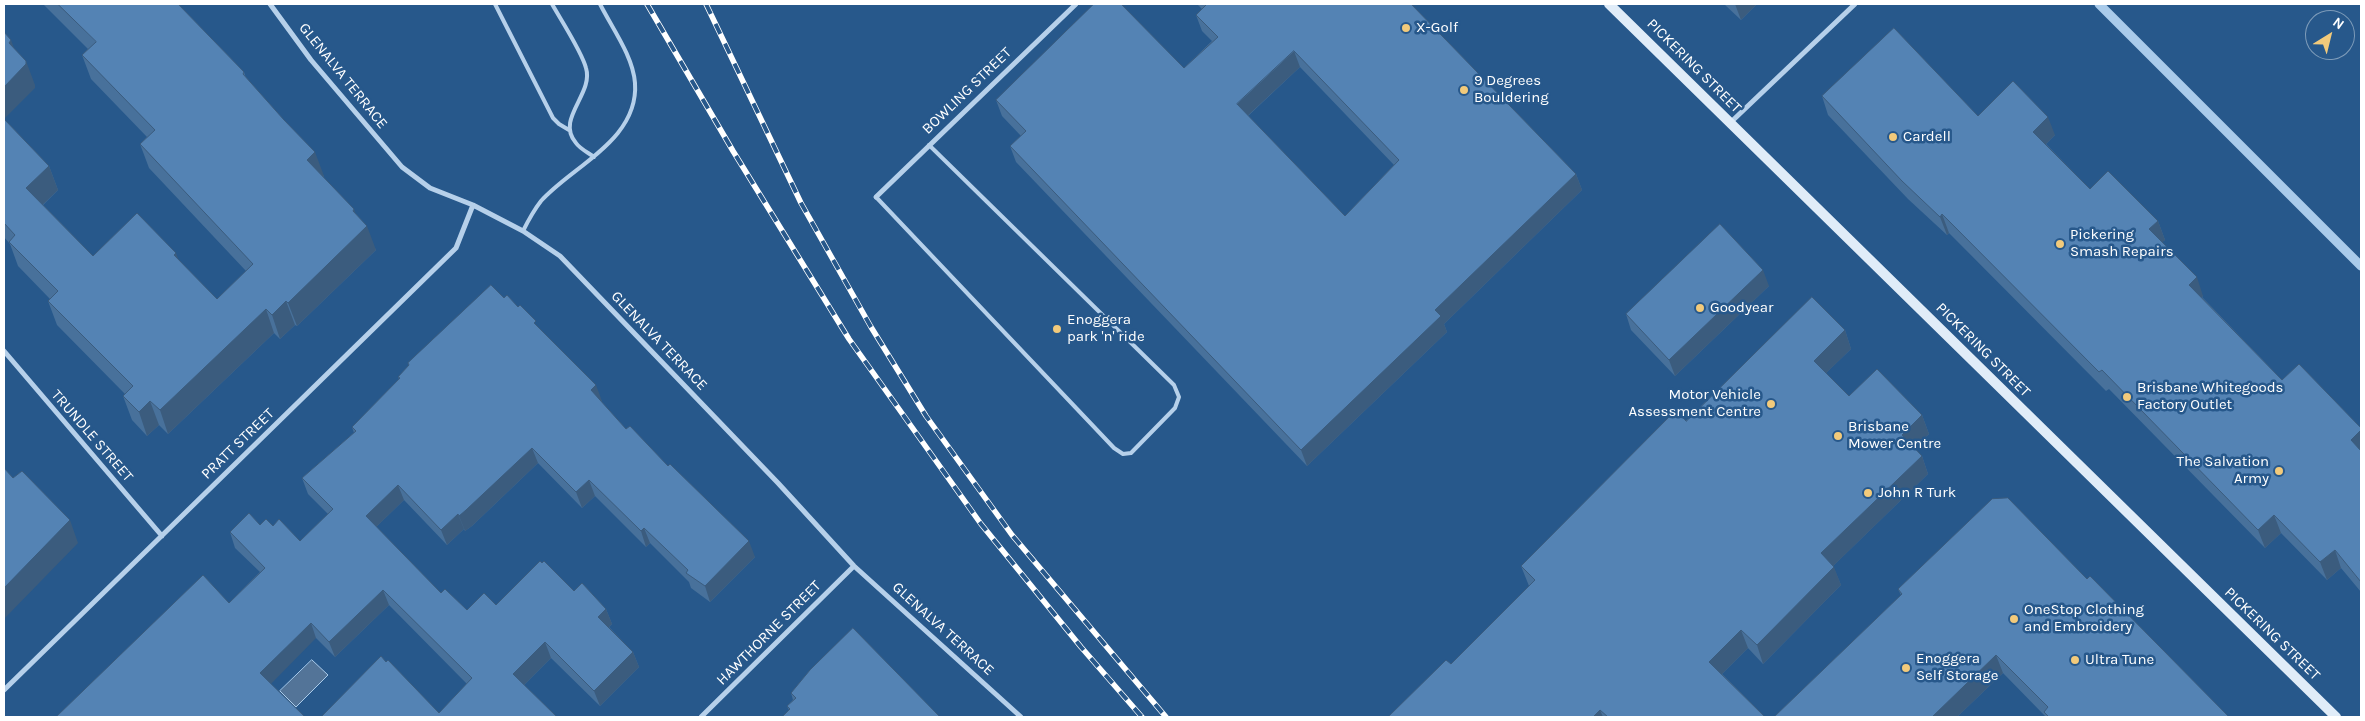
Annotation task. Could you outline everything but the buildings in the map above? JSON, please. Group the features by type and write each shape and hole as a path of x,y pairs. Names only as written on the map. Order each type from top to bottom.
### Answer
{"main road":[{"name":"PICKERING STREET","path":"1609,4 2336,717"}],"street":[{"name":"GLENALVA TERRACE","path":"270,4 311,60 402,166 430,188 473,205 523,231 560,256 778,483 854,566 1021,717"},
{"name":"BOWLING STREET","path":"876,197 1076,4"},
{"path":"1730,123 1855,4"},
{"name":"PRATT STREET","path":"4,690 456,248 473,205"},
{"name":"TRUNDLE STREET","path":"4,351 162,536"},
{"name":"HAWTHORNE STREET","path":"701,717 854,566"}],"lane":[{"path":"495,4 553,118 569,130 575,143 594,157"},
{"path":"552,4 586,68 586,89 573,113 569,130"},
{"path":"523,231 541,202 594,157 620,129 629,116 634,99 635,83 629,59 600,4"},
{"path":"876,197 1114,448 1123,454 1131,453 1175,408 1179,397 1174,385 929,144"}],"water":[{"path":"312,660 328,675 296,707 280,691"}],"waterway":[{"path":"2099,4 2361,266"}],"railway":[{"path":"647,4 733,151 849,339 981,524 1081,647 1142,717"},
{"path":"706,4 801,203 871,327 926,416 1012,535 1166,717"}],"place":[{"name":"X-Golf","path":"1406,28"},
{"name":"9 Degrees Bouldering","path":"1464,90"},
{"name":"Cardell","path":"1893,137"},
{"name":"Pickering Smash Repairs","path":"2060,244"},
{"name":"Goodyear","path":"1700,308"},
{"name":"Enoggera park 'n' ride","path":"1057,329"},
{"name":"Brisbane Whitegoods Factory Outlet","path":"2127,397"},
{"name":"Motor Vehicle Assessment Centre","path":"1771,404"},
{"name":"Brisbane Mower Centre","path":"1838,436"},
{"name":"The Salvation Army","path":"2279,471"},
{"name":"John R Turk","path":"1868,493"},
{"name":"OneStop Clothing and Embroidery","path":"2014,619"},
{"name":"Ultra Tune","path":"2075,660"},
{"name":"Enoggera Self Storage","path":"1906,668"}]}
